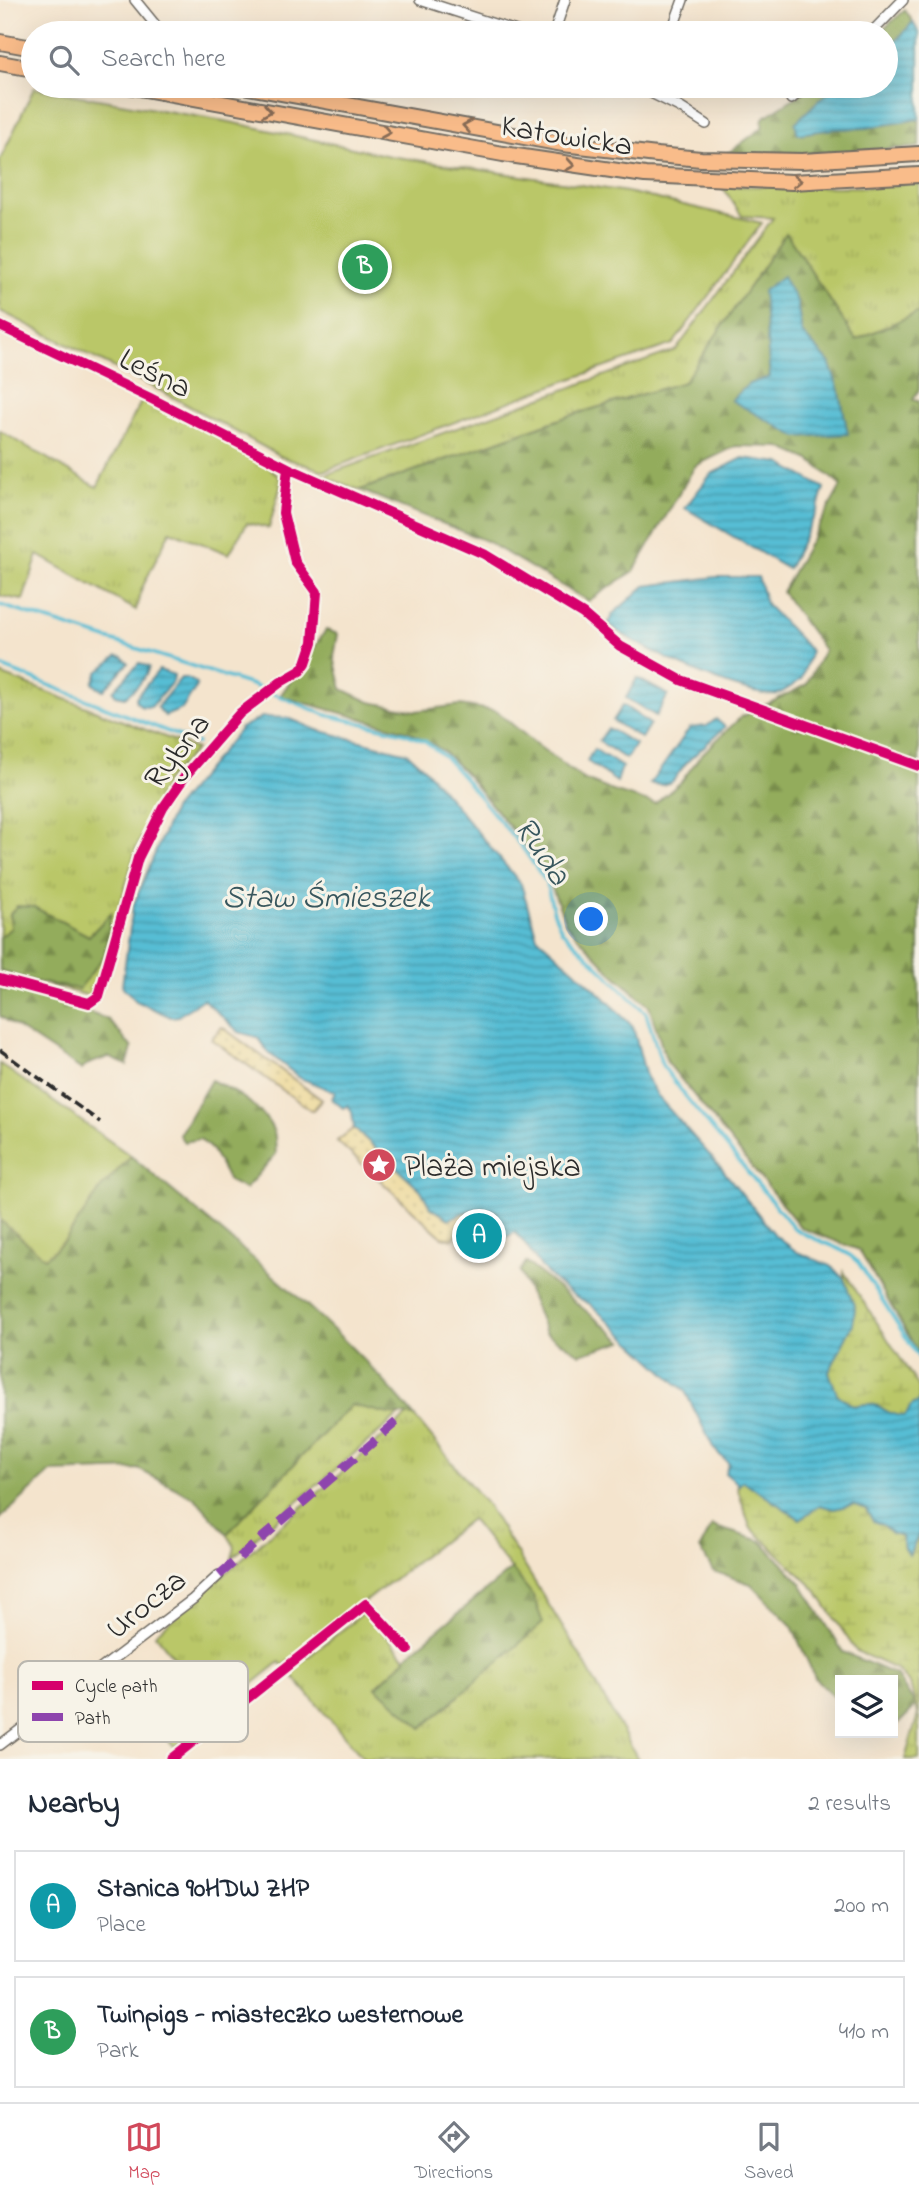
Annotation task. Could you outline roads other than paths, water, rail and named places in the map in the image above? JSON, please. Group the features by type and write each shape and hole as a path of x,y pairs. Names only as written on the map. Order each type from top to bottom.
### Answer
{"main road":[{"path":"0,42 21,46"},
{"path":"0,63 21,67"},
{"name":"Katowicka","path":"195,98 553,162 645,175 792,181 919,175"},
{"name":"Katowicka","path":"309,98 553,142 657,155 701,159 802,161 919,154"}],"street":[{"path":"135,0 152,21"},
{"path":"424,0 486,21"},
{"path":"558,21 565,0"},
{"path":"675,21 683,0"},
{"path":"882,21 902,0"},
{"path":"661,98 706,124"},
{"name":"Leśna","path":"0,326 288,468"},
{"name":"Rybna","path":"0,979 89,1003 99,996 138,858 163,808 186,775 240,713 260,696 300,671 311,654 317,592 295,562 283,513 288,468"},
{"name":"Urocza","path":"111,1661 193,1599 219,1575"},
{"path":"248,1698 366,1604 408,1650"},
{"name":"Urocza","path":"0,1745 18,1731"},
{"path":"171,1759 192,1742"}],"water":[{"path":"913,22 919,33 919,119 866,128 798,134 795,123 821,98 898,98 898,39"},
{"path":"783,276 797,302 802,333 829,362 840,393 848,434 797,437 731,400 749,384 770,377 763,291"},
{"path":"743,458 780,463 824,488 817,511 788,569 685,508 711,474"},
{"path":"716,577 758,577 766,604 811,651 801,680 777,694 742,689 663,657 608,623 613,614 645,586"},
{"path":"117,656 123,657 128,663 104,690 98,688 93,683 98,672"},
{"path":"139,663 149,667 142,680 125,697 116,695 113,691"},
{"path":"159,670 174,675 173,681 151,707 142,707 136,697"},
{"path":"181,678 187,678 197,686 182,709 165,716 157,707"},
{"path":"637,678 668,695 656,716 626,698"},
{"path":"623,705 650,724 641,738 613,721"},
{"name":"Staw Śmieszek","path":"262,717 288,718 317,730 407,753 425,769 521,884 537,937 633,1027 646,1077 659,1098 722,1169 775,1235 797,1252 831,1266 844,1279 855,1308 853,1324 829,1372 837,1394 853,1406 871,1404 890,1413 905,1416 911,1406 919,1401 919,1534 909,1555 904,1549 902,1536 891,1533 883,1525 873,1521 866,1509 854,1504 834,1509 820,1505 800,1519 743,1481 739,1485 725,1473 729,1464 714,1449 685,1391 590,1304 569,1292 549,1275 515,1232 503,1239 497,1230 501,1227 496,1221 497,1212 479,1208 449,1219 430,1207 421,1190 354,1128 352,1112 348,1105 343,1108 332,1099 335,1092 300,1078 270,1054 257,1037 239,1032 203,999 178,1016 171,1017 136,1001 122,986 133,906 173,810 241,728"},
{"path":"716,719 725,727 687,762 672,782 650,784 690,728 707,726"},
{"path":"608,728 635,744 626,759 599,741"},
{"path":"594,749 622,767 617,782 587,761"}],"waterway":[{"name":"Ruda","path":"0,605 252,685 326,715 404,733 425,741 445,757 524,850 546,882 562,931 646,1013 662,1065 686,1097 794,1228 843,1251 858,1262 919,1358"},
{"path":"0,666 197,743"}],"railway":[{"path":"0,1050 100,1122"}],"place":[{"name":"Twinpigs - miasteczko westernowe","path":"365,267"},
{"name":"Plaża miejska","path":"379,1165"},
{"name":"Stanica 90HDW ZHP","path":"479,1236"}]}
